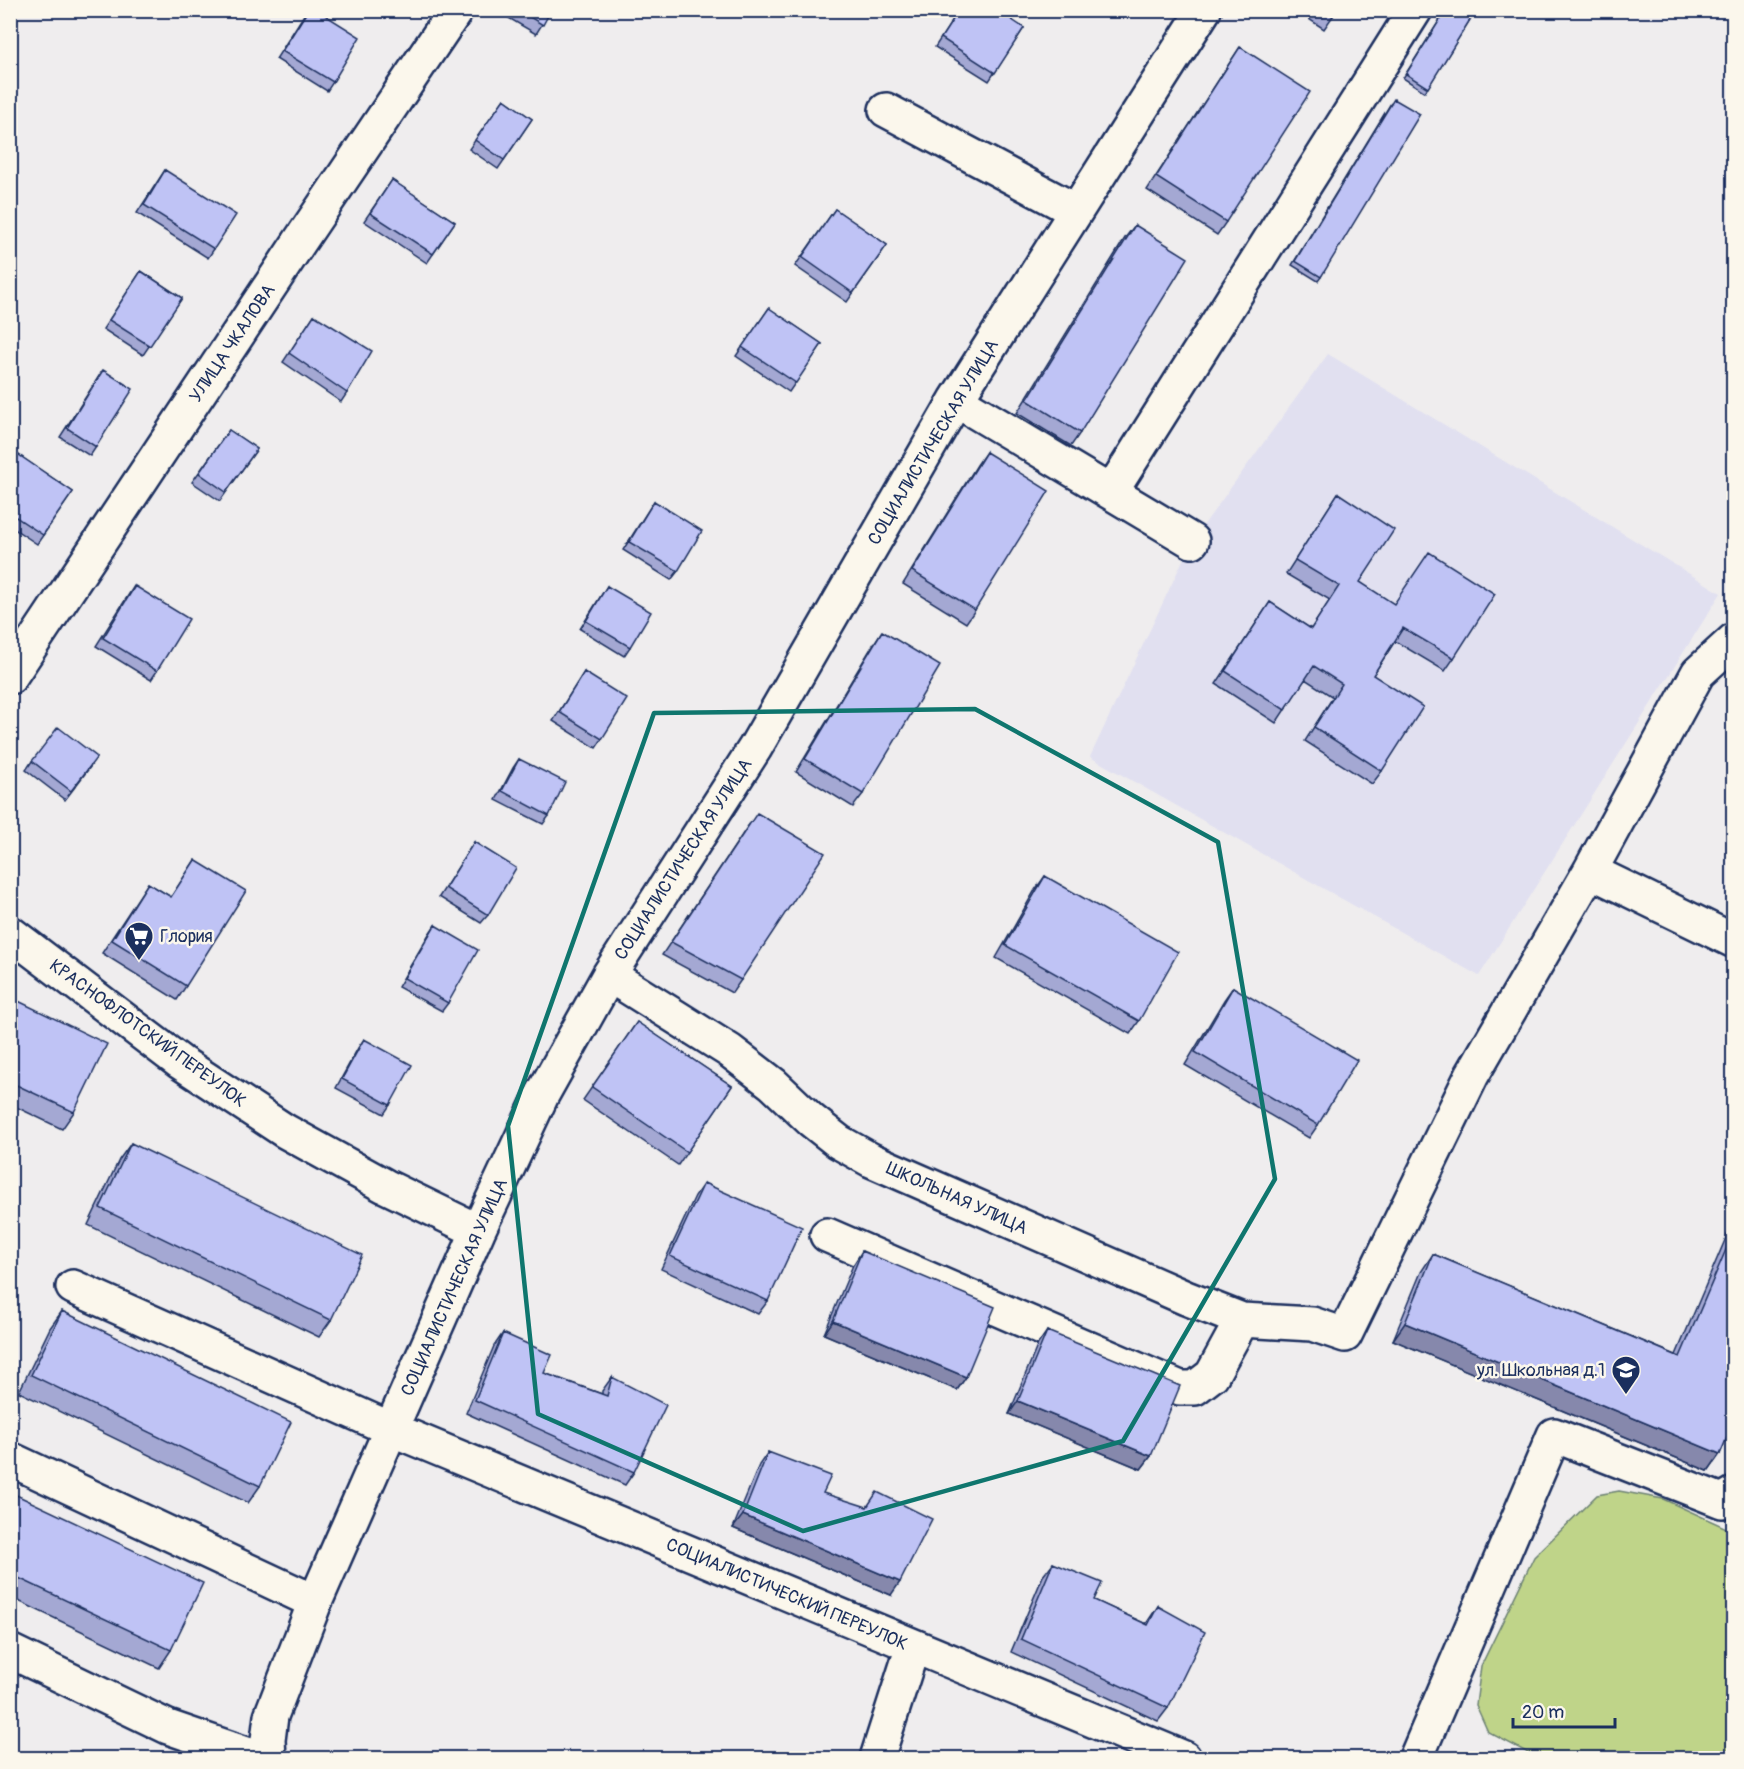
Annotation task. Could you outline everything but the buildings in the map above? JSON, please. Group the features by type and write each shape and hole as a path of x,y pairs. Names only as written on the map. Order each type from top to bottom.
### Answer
{"street":[{"name":"УЛИЦА ЧКАЛОВА","path":"10,677 456,10"},
{"name":"СОЦИАЛИСТИЧЕСКАЯ УЛИЦА","path":"269,1758 268,1740 271,1716 315,1602 478,1231 542,1095 609,975 755,748 956,400 1204,10"},
{"path":"1111,492 1415,10"},
{"path":"886,110 1076,211"},
{"path":"956,400 1192,541"},
{"path":"1734,640 1698,673 1590,871 1734,940"},
{"name":"ШКОЛЬНАЯ УЛИЦА","path":"609,975 730,1051 773,1084 811,1120 839,1142 871,1160 1186,1298 1242,1320 1312,1324 1346,1335 1472,1075 1590,871"},
{"name":"КРАСНОФЛОТСКИЙ ПЕРЕУЛОК","path":"10,933 180,1062 285,1131 385,1186 478,1231"},
{"path":"827,1235 1180,1388 1195,1388 1212,1375 1242,1320"},
{"name":"СОЦИАЛИСТИЧЕСКИЙ ПЕРЕУЛОК","path":"73,1287 391,1429 1184,1758"},
{"path":"1416,1758 1554,1435 1722,1501 1734,1494"},
{"path":"10,1459 315,1602"},
{"path":"877,1758 913,1646"},
{"path":"10,1651 168,1726 258,1758"}],"highlighted area":[{"path":"975,709 1218,842 1275,1179 1123,1441 803,1531 538,1414 508,1126 654,713"}],"shaded area":[{"path":"1328,354 1721,593 1479,976 1090,757 1192,541"}],"green space":[{"path":"1619,1491 1663,1499 1733,1531 1733,1758 1538,1758 1488,1732 1476,1705 1481,1666 1534,1557 1597,1495"}],"place":[{"name":"Глория","path":"139,962"},
{"name":"ул. Школьная д.1","path":"1626,1396"}]}
